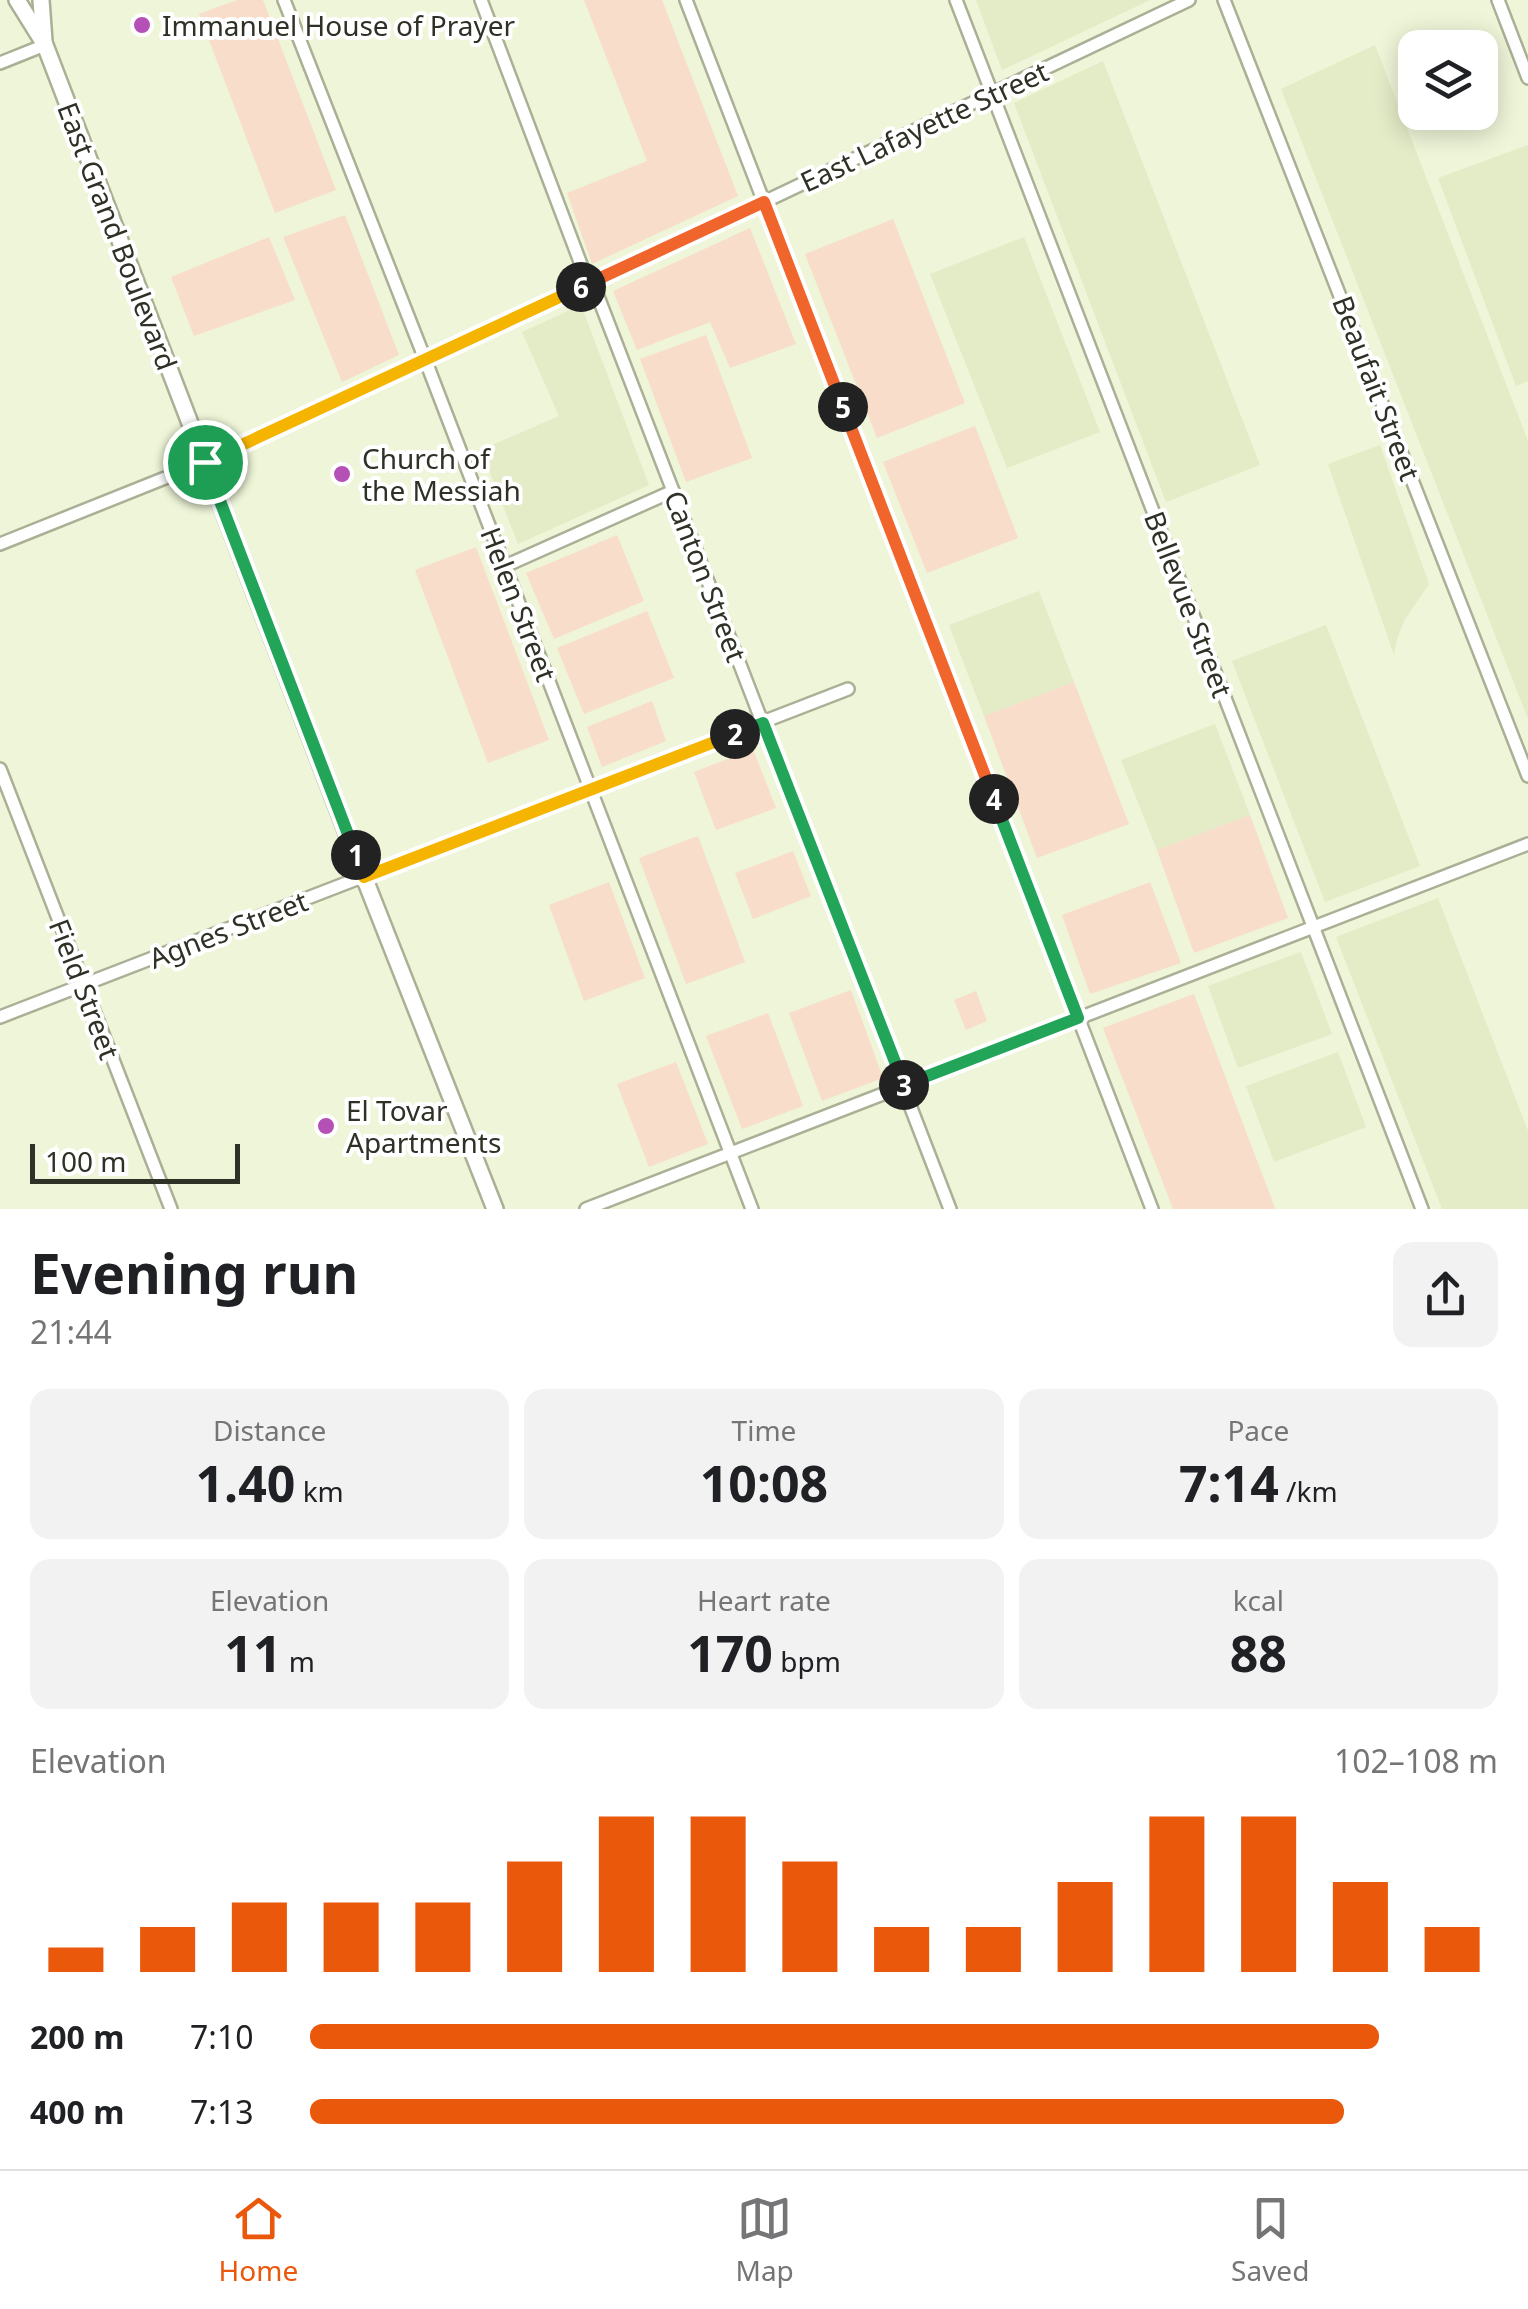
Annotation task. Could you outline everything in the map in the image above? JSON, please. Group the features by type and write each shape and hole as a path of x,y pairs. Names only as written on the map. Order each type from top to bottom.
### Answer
{"main road":[{"name":"East Grand Boulevard","path":"17,0 45,46 495,1209"},
{"name":"East Grand Boulevard","path":"41,0 45,46"}],"street":[{"name":"Helen Street","path":"284,0 752,1209"},
{"name":"Canton Street","path":"481,0 950,1209"},
{"path":"686,0 1152,1209"},
{"name":"Bellevue Street","path":"956,0 1422,1209"},
{"name":"East Lafayette Street","path":"0,544 205,462 1189,0"},
{"name":"Beaufait Street","path":"1224,0 1528,776"},
{"path":"1498,0 1528,78"},
{"path":"0,63 45,46"},
{"path":"505,566 673,491"},
{"name":"Agnes Street","path":"0,1016 848,689"},
{"name":"Field Street","path":"0,768 171,1209"},
{"path":"586,1209 1528,844"}],"shaded area":[{"path":"237,0 263,0 336,190 275,213 199,14"},
{"path":"584,0 662,0 738,196 592,264 567,193 647,161"},
{"path":"976,0 1150,0 1002,70"},
{"path":"1375,45 1398,105 1398,130 1408,130 1528,441 1528,719 1281,89"},
{"path":"1103,61 1260,465 1166,502 1014,103"},
{"path":"1528,145 1528,381 1516,386 1438,178"},
{"path":"345,215 399,355 342,382 283,237"},
{"path":"893,219 965,403 877,438 805,254"},
{"path":"750,228 796,344 730,368 710,322 637,350 613,291"},
{"path":"269,237 295,300 194,336 171,277"},
{"path":"1024,237 1100,432 1007,468 930,274"},
{"path":"581,305 649,485 518,544 481,450 559,416 522,332"},
{"path":"706,335 752,458 686,482 640,359"},
{"path":"975,426 1018,538 927,573 883,462"},
{"path":"1380,445 1429,584 1405,619 1394,655 1328,464"},
{"path":"617,535 644,601 554,639 526,573"},
{"path":"476,547 549,740 488,763 415,570"},
{"path":"1039,591 1074,682 984,716 949,625"},
{"path":"647,611 674,678 584,714 557,648"},
{"path":"1326,625 1420,866 1325,902 1232,661"},
{"path":"1074,682 1129,824 1037,858 984,716"},
{"path":"652,701 666,741 602,767 587,727"},
{"path":"1215,724 1250,815 1157,850 1121,760"},
{"path":"753,749 776,808 716,830 694,772"},
{"path":"1250,815 1288,918 1194,953 1157,850"},
{"path":"698,836 745,962 686,984 639,858"},
{"path":"793,851 811,896 753,919 735,873"},
{"path":"609,882 645,978 584,1001 549,905"},
{"path":"1150,882 1181,963 1090,994 1062,915"},
{"path":"1438,898 1528,1131 1528,1209 1442,1209 1336,937"},
{"path":"1301,952 1332,1034 1238,1068 1208,986"},
{"path":"851,990 883,1078 822,1101 789,1013"},
{"path":"976,991 987,1021 966,1030 954,1000"},
{"path":"1194,994 1275,1209 1173,1209 1103,1028"},
{"path":"768,1013 803,1106 742,1129 706,1036"},
{"path":"1338,1052 1366,1127 1274,1162 1246,1086"},
{"path":"676,1062 708,1144 649,1167 617,1084"}],"place":[{"name":"Immanuel House of Prayer","path":"142,25"},
{"name":"Church of the Messiah","path":"342,474"},
{"name":"El Tovar Apartments","path":"326,1126"}],"route":[{"path":"764,202 1078,1018 903,1086 763,723 364,877 205,462 764,202"}]}
